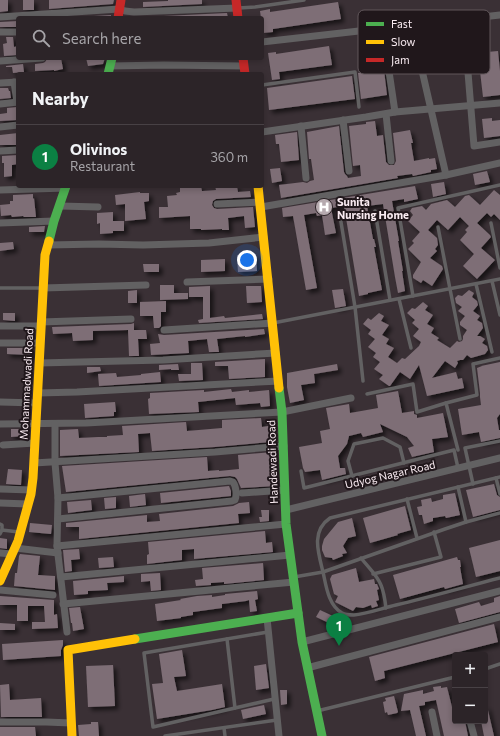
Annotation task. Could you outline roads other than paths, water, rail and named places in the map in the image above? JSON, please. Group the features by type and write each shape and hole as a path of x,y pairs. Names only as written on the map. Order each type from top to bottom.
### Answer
{"main road":[{"path":"236,4 238,16"},
{"name":"Mohammadwadi Road","path":"1,577 14,551 32,490 45,255 54,221 66,188"},
{"name":"Handewadi Road","path":"258,188 282,412 286,524 302,642 322,736"},
{"path":"72,736 68,650 298,613"}],"street":[{"path":"0,17 119,9 134,12 236,4"},
{"path":"490,16 500,15"},
{"path":"264,42 358,31"},
{"path":"0,32 16,32"},
{"path":"0,62 21,60"},
{"path":"110,66 244,66"},
{"path":"389,74 394,112"},
{"path":"423,74 446,175"},
{"path":"468,74 474,146 500,142"},
{"path":"0,83 16,82"},
{"path":"0,104 16,102"},
{"path":"264,132 394,112 500,103"},
{"path":"386,114 391,161"},
{"path":"343,120 349,171"},
{"path":"0,127 16,125"},
{"path":"301,126 306,178"},
{"path":"0,151 16,150"},
{"path":"217,204 261,204 446,175 500,163"},
{"path":"0,190 44,188"},
{"path":"60,206 98,206"},
{"path":"0,223 54,221"},
{"path":"48,245 150,245 209,243 264,237"},
{"path":"187,282 268,279"},
{"path":"43,288 146,285"},
{"path":"0,326 131,319"},
{"path":"164,330 273,323"},
{"path":"0,343 40,343"},
{"path":"39,363 163,360 276,353"},
{"path":"38,393 279,381"},
{"path":"0,424 86,423 282,412 351,398"},
{"path":"0,402 37,402"},
{"path":"55,424 55,463 58,498 58,549 67,632"},
{"path":"2,445 35,443"},
{"path":"34,464 284,446"},
{"name":"Udyog Nagar Road","path":"286,510 500,458"},
{"path":"58,498 230,481 235,484 236,497 235,500 232,501 58,519"},
{"path":"0,489 32,490"},
{"path":"242,493 285,490"},
{"path":"0,503 28,504"},
{"path":"0,553 58,549 286,524"},
{"path":"61,577 290,556"},
{"path":"63,604 293,580"},
{"path":"0,590 53,595"},
{"path":"302,642 500,591"},
{"path":"307,668 500,617"},
{"path":"266,618 279,736"},
{"path":"432,712 437,736"},
{"path":"0,722 71,723"},
{"path":"471,724 474,736"}],"lane":[{"path":"236,4 255,7 304,0"},
{"path":"264,85 355,72 359,107"},
{"path":"413,296 398,208 500,185"},
{"path":"375,211 390,300"},
{"path":"340,216 355,307 363,381"},
{"path":"491,223 500,268"},
{"path":"438,227 460,339"},
{"path":"273,323 500,279"},
{"path":"492,281 500,315"},
{"path":"476,284 492,352"},
{"path":"0,288 43,288"},
{"path":"399,299 411,348"},
{"path":"366,394 414,384 417,412 477,395 473,364 500,358"},
{"path":"446,403 456,450 458,469"},
{"path":"352,476 348,461 354,444 383,438 400,447 404,463"},
{"path":"301,470 304,488 456,450 500,441"},
{"path":"465,448 473,484"},
{"path":"500,494 498,478 330,518 324,522 319,529 317,540 318,553 332,603 336,609 349,615 386,608 500,578"},
{"path":"458,487 466,522"},
{"path":"407,499 417,538"},
{"path":"293,580 323,572 434,532 466,522 500,514"},
{"path":"0,524 2,524 0,534"},
{"path":"2,530 20,532"},
{"path":"374,574 441,557 434,532"},
{"path":"361,558 380,584 386,608"},
{"path":"268,632 144,653 153,727 274,700"},
{"path":"227,639 235,708"},
{"path":"488,668 500,664"},
{"path":"316,712 452,678"},
{"path":"165,736 277,720"},
{"path":"224,728 225,736"}],"place":[{"name":"Sunita Nursing Home","path":"324,207"},
{"name":"Olivinos","path":"339,646"}]}
